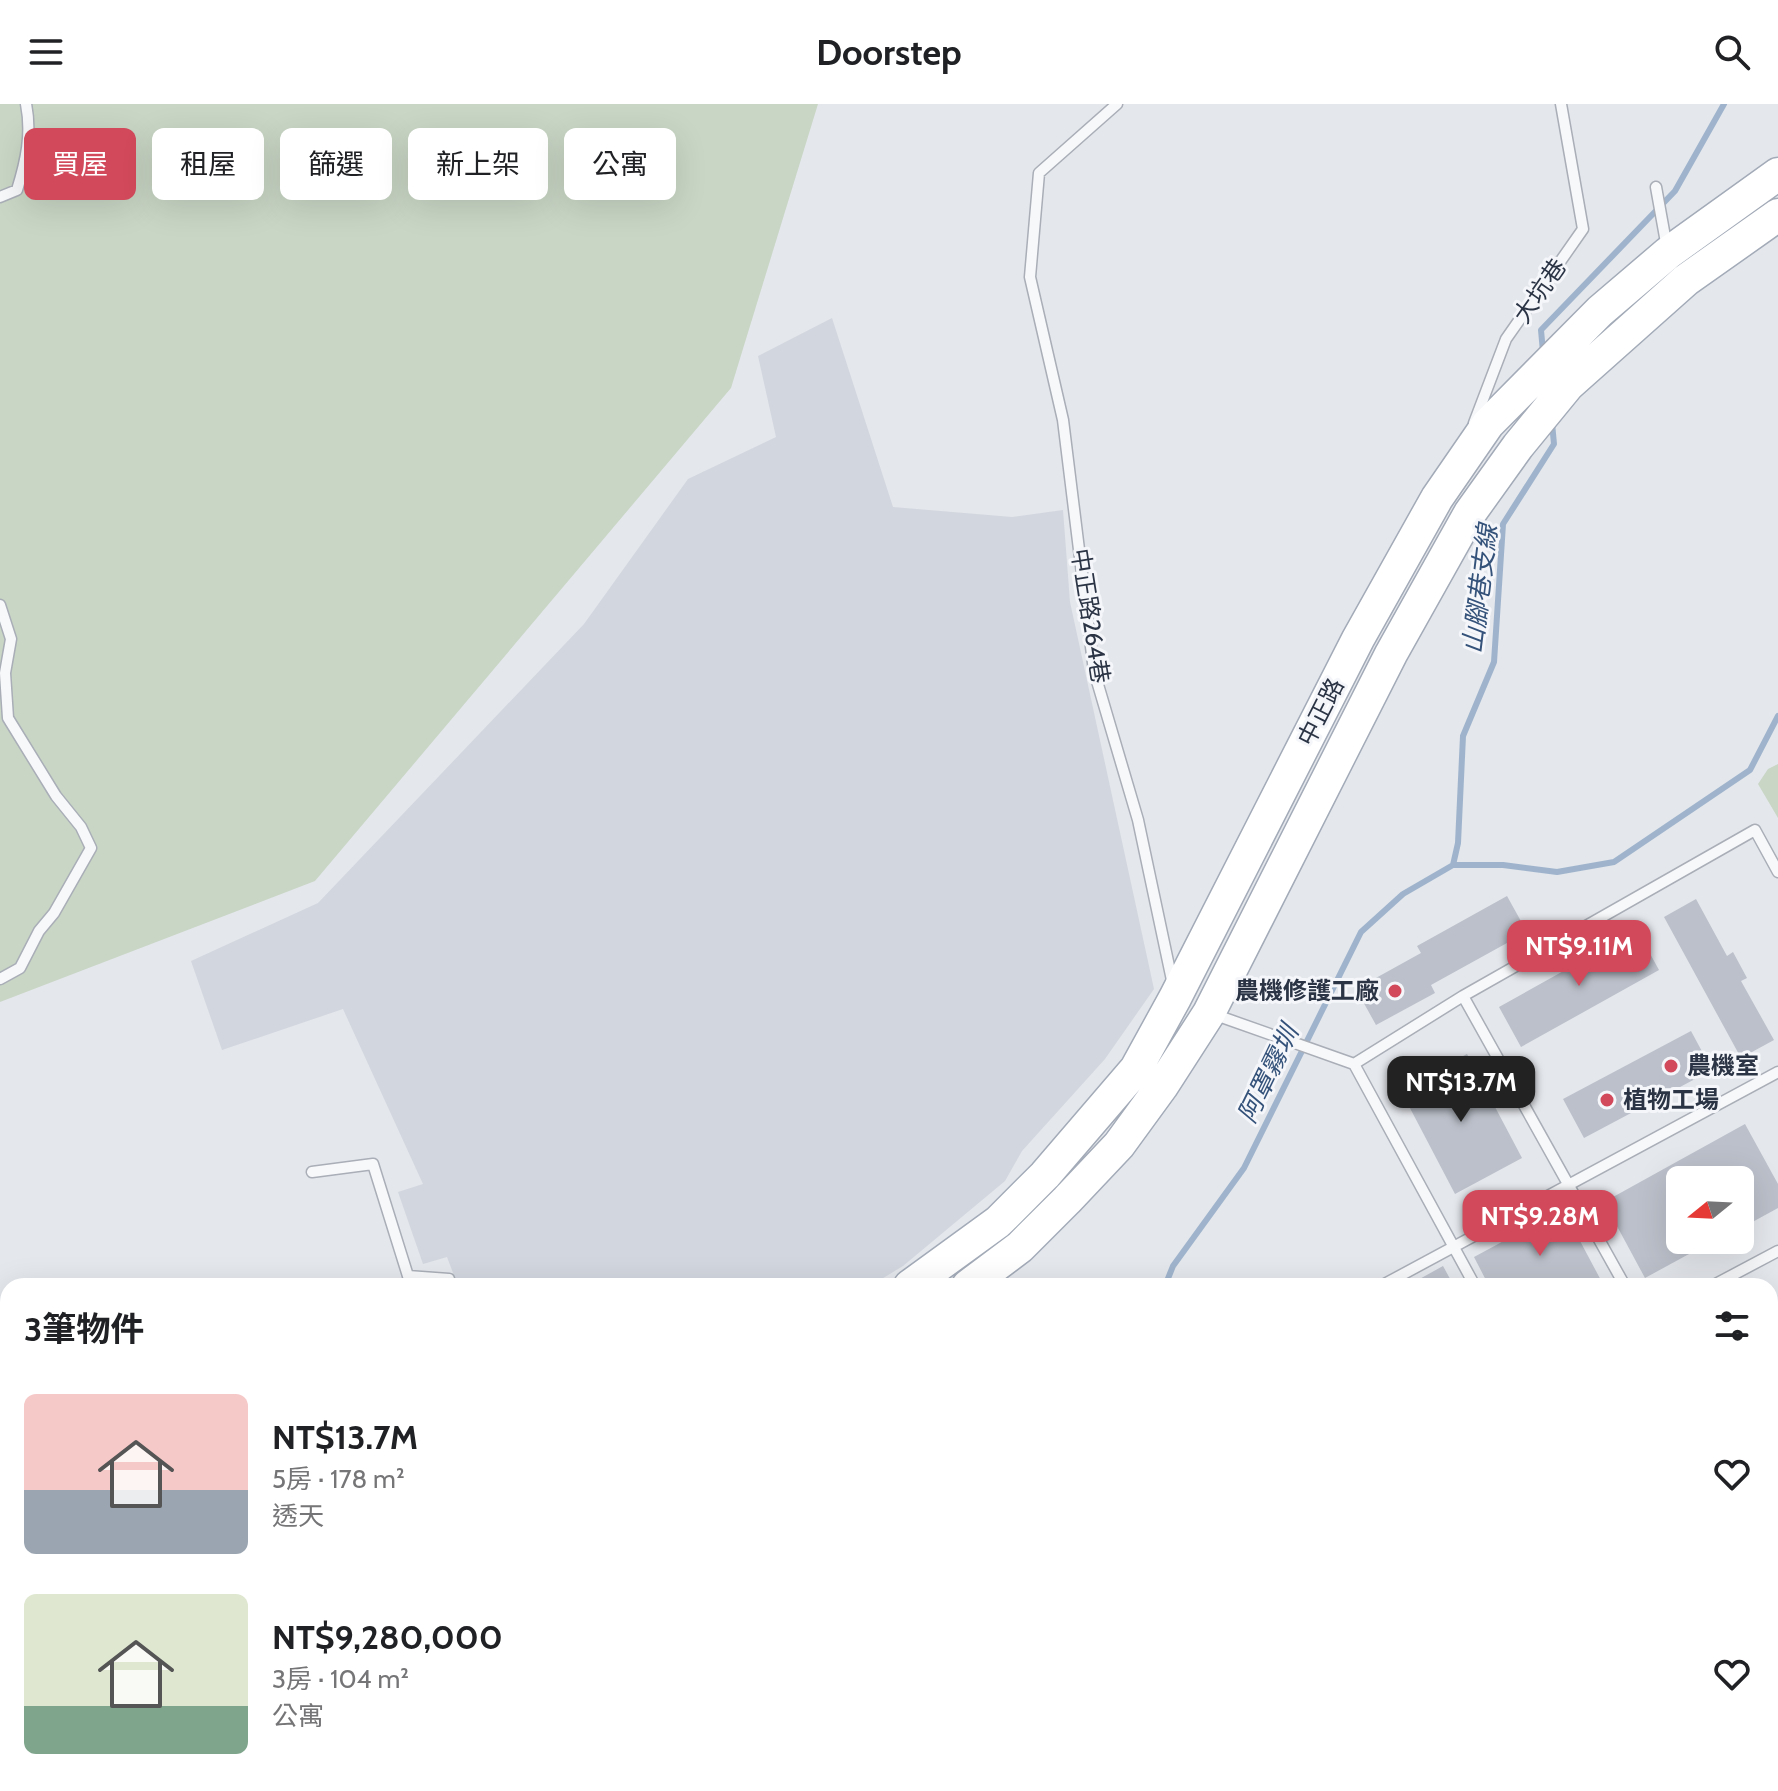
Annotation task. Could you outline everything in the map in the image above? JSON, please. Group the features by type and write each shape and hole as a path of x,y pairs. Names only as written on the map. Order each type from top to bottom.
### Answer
{"main road":[{"name":"中正路","path":"921,1278 998,1222 1045,1175 1136,1069 1358,639 1437,498 1488,424 1600,311 1668,253 1778,174"},
{"name":"中正路","path":"979,1278 1020,1247 1119,1145 1162,1086 1209,1013 1391,654 1470,513 1494,480 1568,385 1686,280 1778,215"}],"lane":[{"path":"0,197 17,190 27,159 29,120 26,104"},
{"name":"中正路264巷","path":"1117,104 1039,173 1030,277 1063,420 1094,671 1138,820 1175,998"},
{"name":"大坑巷","path":"1455,473 1506,339 1583,229 1561,104"},
{"path":"1656,187 1668,253"},
{"path":"0,605 11,639 5,673 8,718 56,796 81,827 91,848 54,913 39,931 20,968 0,979"},
{"path":"1354,1064 1463,996 1755,830 1778,872"},
{"path":"1463,996 1620,1278"},
{"path":"1209,1013 1354,1064 1470,1278"},
{"path":"1407,1278 1453,1247 1778,1072"},
{"path":"312,1172 373,1164 408,1276 435,1278"},
{"path":"1727,1278 1778,1251"}],"shaded area":[{"path":"832,318 893,507 1012,517 1063,510 1070,602 1154,989 1105,1059 1022,1151 1005,1181 903,1266 883,1278 455,1278 447,1257 423,1264 398,1192 423,1184 343,1009 222,1050 191,961 318,903 584,624 688,479 776,437 758,356"}],"green space":[{"path":"0,104 818,104 731,388 315,881 0,1002"},
{"path":"1778,764 1778,818 1758,784 1768,769"}],"building":[{"path":"1507,896 1527,932 1431,985 1435,993 1376,1025 1356,989 1421,953 1417,946"},
{"path":"1696,899 1727,956 1733,952 1747,978 1741,981 1774,1040 1741,1058 1664,917"},
{"path":"1637,930 1659,970 1521,1047 1499,1007"},
{"path":"1691,1031 1712,1070 1584,1138 1563,1099"},
{"path":"1467,1054 1522,1158 1455,1194 1400,1089"},
{"path":"1745,1124 1778,1184 1778,1208 1754,1221 1754,1166 1669,1166"},
{"path":"1666,1168 1666,1254 1689,1254 1645,1278 1604,1202"},
{"path":"1563,1209 1600,1278 1485,1278 1474,1257"},
{"path":"1443,1266 1450,1278 1421,1278"}],"waterway":[{"name":"山腳巷支線","path":"1543,352 1541,330 1675,191 1724,104"},
{"name":"山腳巷支線","path":"1453,865 1458,843 1463,736 1494,662 1503,524 1554,444 1552,423"},
{"name":"阿罩霧圳","path":"1168,1278 1173,1266 1244,1168 1361,932 1403,894 1453,865 1503,865 1557,872 1614,862 1750,770 1778,716"}],"place":[{"name":"農機修護工廠","path":"1395,991"},
{"name":"農機室","path":"1671,1066"},
{"name":"植物工場","path":"1607,1100"}]}
